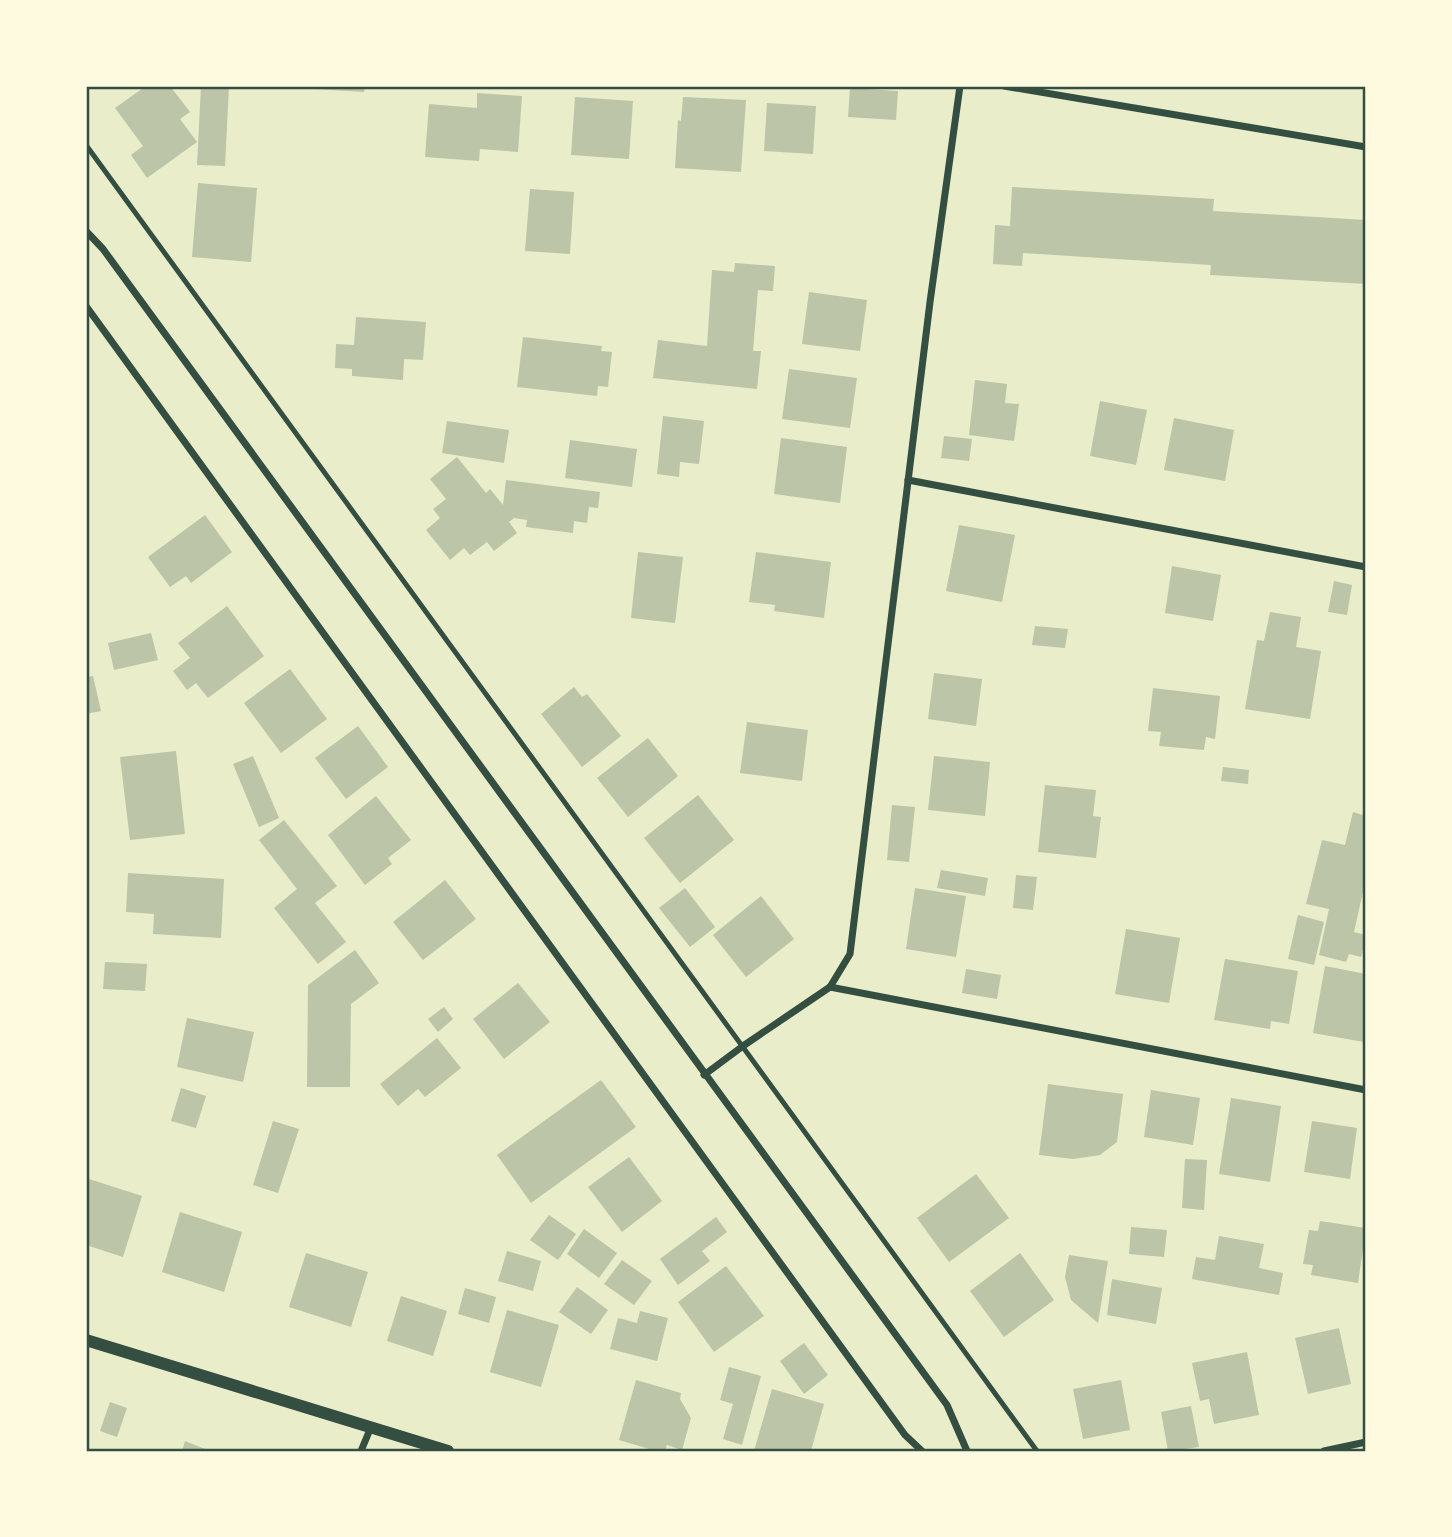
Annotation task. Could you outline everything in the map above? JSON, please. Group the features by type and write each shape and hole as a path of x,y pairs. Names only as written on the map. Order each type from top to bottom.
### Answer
{"street":[{"path":"704,1075 830,986 850,954 960,86"},
{"path":"1004,86 1366,147"},
{"path":"86,231 103,249 947,1405 967,1451"},
{"path":"86,306 897,1423 922,1451"},
{"path":"908,480 1366,567"},
{"path":"830,986 1366,1090"},
{"path":"86,1340 449,1451"},
{"path":"362,1451 371,1427"},
{"path":"1324,1451 1366,1442"}],"lane":[{"path":"86,145 1037,1451"}],"building":[{"path":"146,86 170,86 190,112 180,119 197,142 147,178 131,155 143,146 115,108"},
{"path":"201,86 229,86 225,166 197,165"},
{"path":"315,86 365,86 364,92 315,89"},
{"path":"850,88 898,91 896,120 848,117"},
{"path":"477,93 522,96 518,152 480,149 479,161 425,157 429,104 477,108"},
{"path":"575,97 633,101 629,159 571,155"},
{"path":"683,97 746,100 741,172 675,168 678,120 681,121"},
{"path":"767,103 816,106 813,154 764,151"},
{"path":"198,183 257,188 251,262 192,257"},
{"path":"1012,187 1214,199 1213,211 1366,220 1366,284 1210,275 1211,265 1023,253 1022,266 993,264 995,225 1010,226"},
{"path":"530,189 574,192 570,254 525,251"},
{"path":"735,263 775,266 773,291 758,290 753,351 761,351 757,389 653,378 658,340 707,346 712,270 734,272"},
{"path":"809,292 867,300 860,351 802,344"},
{"path":"356,317 426,322 423,360 404,359 403,380 352,376 352,369 335,368 336,344 354,345"},
{"path":"523,337 602,346 601,351 612,352 608,387 598,386 597,396 517,387"},
{"path":"789,369 857,378 850,428 782,419"},
{"path":"975,380 1007,384 1005,403 1019,404 1014,441 969,435"},
{"path":"1100,401 1147,410 1136,465 1090,456"},
{"path":"663,416 704,421 699,464 680,462 679,477 657,474"},
{"path":"1174,418 1234,430 1225,481 1164,470"},
{"path":"447,421 509,430 504,463 442,453"},
{"path":"944,436 972,439 969,461 941,458"},
{"path":"781,438 847,447 840,503 774,494"},
{"path":"570,440 637,449 632,487 565,478"},
{"path":"457,457 486,493 490,489 503,505 506,480 600,492 598,508 589,507 587,523 574,521 573,533 526,527 527,520 514,518 509,522 517,533 494,551 487,542 470,555 464,548 450,560 426,530 440,518 433,509 446,499 430,479"},
{"path":"205,515 232,552 191,583 186,576 170,587 148,557"},
{"path":"959,525 1015,535 1002,602 946,591"},
{"path":"638,552 683,557 675,623 631,618"},
{"path":"756,552 831,562 824,618 774,611 775,605 749,602"},
{"path":"1172,566 1221,575 1213,621 1165,613"},
{"path":"1334,581 1352,585 1347,615 1328,612"},
{"path":"227,606 264,656 208,698 196,683 187,690 173,671 190,658 178,643"},
{"path":"1270,612 1301,617 1296,647 1321,651 1310,719 1245,709 1257,640 1264,641"},
{"path":"1035,626 1068,629 1065,648 1032,645"},
{"path":"151,633 158,660 114,670 108,643"},
{"path":"290,669 327,719 281,753 244,703"},
{"path":"934,673 982,679 976,726 928,719"},
{"path":"93,676 101,711 86,714 86,677"},
{"path":"574,687 582,697 587,694 621,736 582,767 541,714"},
{"path":"1153,688 1220,696 1215,739 1206,737 1204,750 1159,746 1161,732 1148,731"},
{"path":"747,722 808,730 802,781 740,773"},
{"path":"358,726 388,767 346,799 315,758"},
{"path":"648,738 678,776 628,817 597,778"},
{"path":"176,751 185,834 130,840 120,757"},
{"path":"253,756 279,818 259,827 233,764"},
{"path":"934,756 990,762 985,816 928,810"},
{"path":"1223,767 1249,770 1248,784 1221,781"},
{"path":"1045,785 1096,790 1093,816 1101,817 1096,858 1038,852"},
{"path":"698,795 734,840 680,883 644,838"},
{"path":"376,796 411,840 388,858 392,864 365,885 328,835"},
{"path":"892,805 915,807 909,862 887,860"},
{"path":"1353,812 1366,816 1366,878 1354,932 1366,935 1366,938 1361,957 1349,954 1346,962 1319,955 1329,909 1306,904 1322,840 1345,845"},
{"path":"284,820 337,886 315,903 346,942 318,964 274,908 297,889 259,840"},
{"path":"941,870 988,878 985,896 937,888"},
{"path":"128,873 224,879 221,938 153,934 154,914 126,912"},
{"path":"1016,875 1037,877 1033,910 1013,908"},
{"path":"445,880 476,919 423,960 393,922"},
{"path":"685,888 715,927 690,947 659,908"},
{"path":"915,888 966,896 956,957 906,949"},
{"path":"761,896 794,939 746,977 713,935"},
{"path":"1298,915 1324,922 1314,965 1288,959"},
{"path":"1126,929 1180,938 1169,1003 1115,994"},
{"path":"355,950 379,983 351,1004 350,1087 307,1087 308,985"},
{"path":"1225,959 1298,971 1289,1024 1271,1021 1270,1029 1214,1020"},
{"path":"105,962 147,964 145,991 103,989"},
{"path":"1325,966 1366,974 1364,1042 1313,1033"},
{"path":"966,969 1001,975 997,999 962,993"},
{"path":"518,983 550,1022 504,1059 473,1019"},
{"path":"444,1007 453,1019 438,1032 428,1019"},
{"path":"187,1018 254,1032 243,1082 177,1067"},
{"path":"437,1038 461,1068 425,1097 418,1089 398,1106 380,1084"},
{"path":"601,1080 636,1127 531,1203 497,1155"},
{"path":"1048,1084 1123,1094 1117,1142 1100,1155 1073,1159 1039,1155"},
{"path":"181,1088 206,1096 196,1128 171,1121"},
{"path":"1151,1090 1200,1098 1193,1145 1144,1137"},
{"path":"1231,1098 1281,1106 1270,1182 1219,1174"},
{"path":"273,1121 299,1129 278,1193 253,1185"},
{"path":"1312,1121 1357,1128 1350,1179 1304,1172"},
{"path":"629,1157 662,1201 622,1232 588,1187"},
{"path":"1185,1159 1207,1160 1204,1210 1182,1208"},
{"path":"976,1174 1009,1218 949,1262 917,1218"},
{"path":"86,1178 142,1196 123,1257 86,1245"},
{"path":"180,1212 242,1232 224,1292 162,1272"},
{"path":"549,1215 576,1234 558,1260 530,1240"},
{"path":"716,1217 727,1232 702,1251 710,1261 678,1285 660,1259"},
{"path":"1320,1221 1366,1228 1358,1283 1311,1275 1313,1265 1303,1264 1309,1230 1318,1231"},
{"path":"1131,1227 1167,1230 1164,1257 1129,1254"},
{"path":"584,1229 617,1253 599,1278 567,1254"},
{"path":"1219,1236 1264,1244 1259,1268 1283,1273 1279,1295 1192,1279 1196,1257 1215,1260"},
{"path":"507,1251 541,1261 533,1291 498,1281"},
{"path":"306,1253 368,1272 351,1327 289,1307"},
{"path":"1020,1253 1054,1300 1004,1337 970,1291"},
{"path":"1069,1255 1108,1261 1098,1323 1071,1300 1065,1277"},
{"path":"622,1260 652,1281 634,1305 604,1284"},
{"path":"726,1266 764,1316 714,1352 678,1302"},
{"path":"1112,1279 1162,1288 1156,1324 1107,1315"},
{"path":"577,1287 608,1310 591,1334 559,1312"},
{"path":"465,1288 496,1297 489,1323 458,1314"},
{"path":"401,1296 447,1311 433,1356 387,1341"},
{"path":"507,1310 559,1325 541,1387 490,1372"},
{"path":"640,1311 668,1318 657,1361 610,1349 618,1318 637,1323"},
{"path":"1339,1328 1351,1384 1308,1394 1295,1338"},
{"path":"804,1343 828,1375 804,1394 780,1361"},
{"path":"1247,1352 1259,1415 1214,1424 1209,1399 1200,1401 1192,1363"},
{"path":"729,1367 761,1376 742,1445 723,1439 733,1404 720,1400"},
{"path":"636,1380 681,1393 680,1399 691,1418 682,1450 667,1445 665,1451 656,1451 619,1440"},
{"path":"1121,1380 1130,1430 1083,1439 1073,1389"},
{"path":"772,1389 824,1404 811,1451 754,1451"},
{"path":"110,1402 127,1408 117,1437 100,1431"},
{"path":"1191,1406 1199,1447 1168,1451 1161,1412"},
{"path":"185,1441 205,1449 182,1451"}]}
